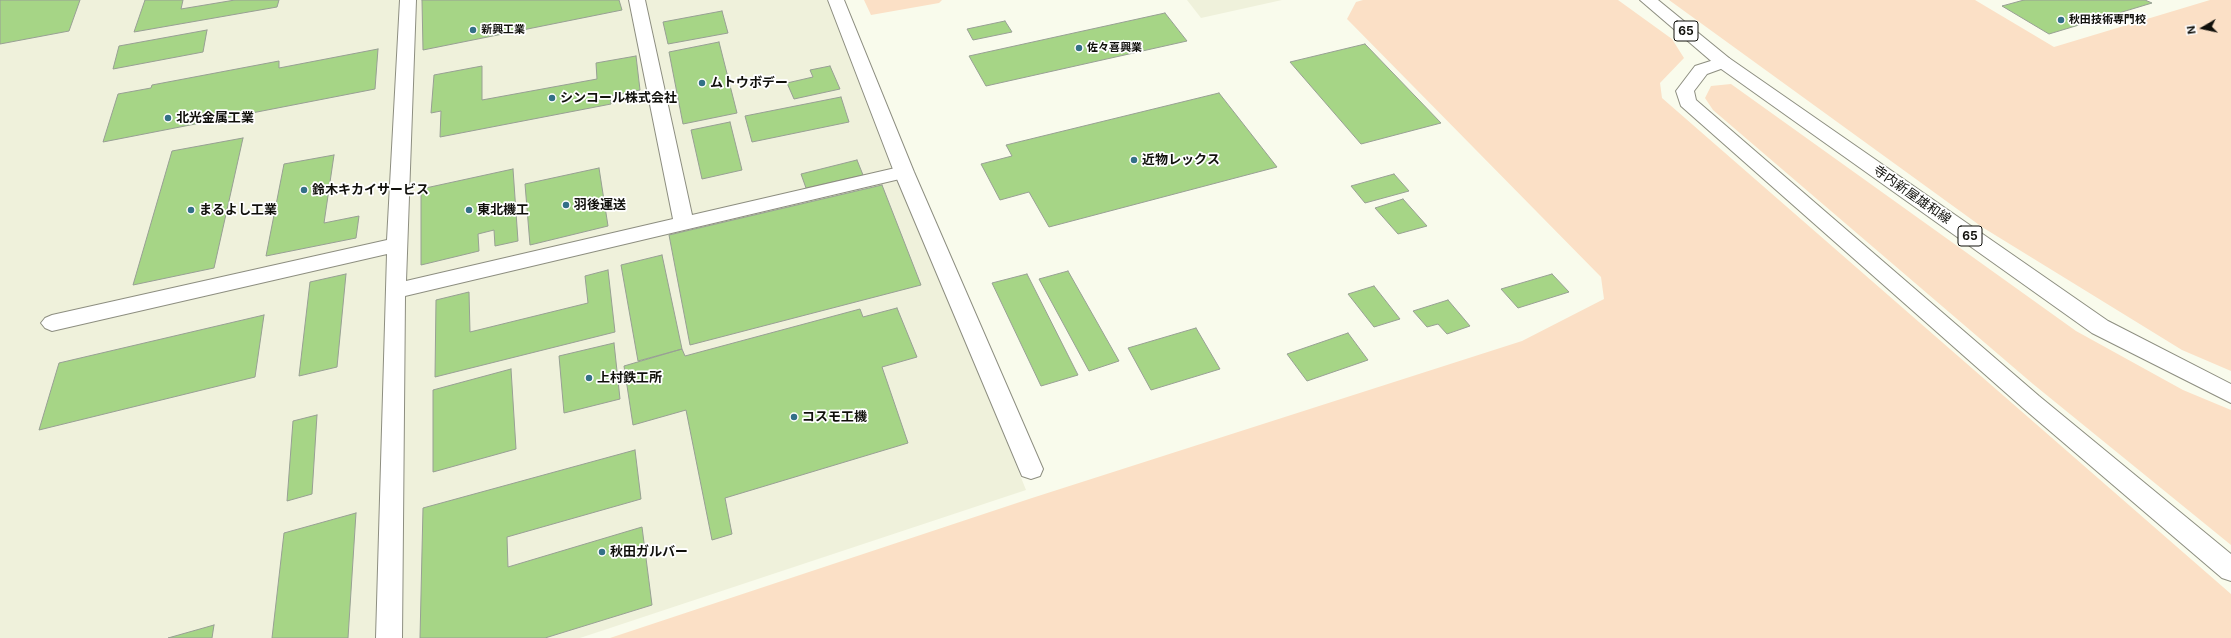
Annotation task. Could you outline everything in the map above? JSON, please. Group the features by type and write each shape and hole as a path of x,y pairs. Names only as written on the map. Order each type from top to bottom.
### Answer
{"street":[{"path":"388,638 396,245 408,0"},
{"path":"637,0 684,224"},
{"path":"836,0 904,172 1031,469"},
{"name":"寺内新屋雄和線","path":"1648,0 1723,62 2100,327 2231,394"},
{"path":"1723,62 1701,70 1685,91 1687,102 2031,402 2231,570"},
{"path":"395,291 904,172"},
{"path":"52,323 396,245"}],"shaded area":[{"path":"0,0 830,0 1026,490 580,638 0,638"},
{"path":"864,0 942,0 939,3 871,15"},
{"path":"1187,0 1282,0 1201,18"},
{"path":"1363,0 1618,0 1672,39 1684,58 1660,83 1662,98 2231,594 2231,638 610,638 1032,498 1522,341 1604,299 1601,277 1347,19 1356,2"},
{"path":"1669,0 1975,0 2054,47 2210,0 2231,0 2231,371 2182,350 1982,227"},
{"path":"1731,84 2076,331 2183,390 2231,410 2231,545 2033,384 1713,110 1705,98 1711,86"}],"building":[{"path":"0,0 80,0 69,31 0,44"},
{"path":"145,0 183,0 181,9 235,0 279,0 277,7 134,32"},
{"name":"新興工業","path":"422,0 619,0 622,10 423,50"},
{"name":"秋田技術専門校","path":"2024,0 2145,0 2152,3 2049,34 2002,6"},
{"path":"722,11 728,33 668,44 663,22"},
{"name":"佐々喜興業","path":"1165,13 1187,41 986,86 969,56"},
{"path":"1005,21 1012,32 973,40 967,29"},
{"path":"207,30 203,52 113,69 119,46"},
{"name":"ムトウボデー","path":"719,42 737,113 683,124 669,52"},
{"path":"1365,44 1441,123 1361,144 1290,62"},
{"name":"北光金属工業","path":"378,49 375,89 103,142 118,94 151,88 152,85 279,61 279,68"},
{"name":"シンコール株式会社","path":"636,56 640,90 610,96 611,104 440,137 441,111 431,113 434,75 482,66 482,100 597,79 596,63"},
{"path":"830,66 840,89 794,99 787,83 813,77 810,70"},
{"name":"近物レックス","path":"1219,93 1277,167 1049,227 1029,192 1000,200 981,164 1012,156 1006,145"},
{"path":"841,97 849,122 752,142 745,116"},
{"path":"730,122 742,170 702,179 691,130"},
{"name":"まるよし工業","path":"243,138 214,268 133,285 172,151"},
{"name":"鈴木キカイサービス","path":"334,155 324,223 359,216 356,238 266,256 284,164"},
{"path":"857,160 863,175 806,188 801,174"},
{"name":"羽後運送","path":"599,168 608,226 530,245 525,184"},
{"name":"東北機工","path":"513,169 518,241 495,246 494,230 478,234 479,251 421,265 421,189"},
{"path":"1394,174 1409,191 1365,203 1351,186"},
{"path":"882,185 921,285 690,345 669,235"},
{"path":"1403,199 1427,226 1398,234 1375,208"},
{"path":"662,255 682,349 638,361 621,265"},
{"path":"608,270 615,332 435,377 436,300 469,292 470,332 588,303 585,276"},
{"path":"1068,271 1119,361 1089,371 1039,279"},
{"path":"346,274 337,367 299,376 310,282"},
{"path":"1027,274 1078,375 1041,386 992,283"},
{"path":"1552,274 1569,292 1518,308 1501,289"},
{"path":"1374,286 1400,319 1374,327 1348,294"},
{"path":"1448,300 1470,326 1447,334 1438,324 1427,327 1413,311"},
{"name":"コスモ工機","path":"897,308 917,357 882,367 908,443 725,498 732,534 712,540 686,410 633,425 624,366 682,349 685,356 860,309 863,317"},
{"path":"264,315 255,377 39,430 59,363"},
{"path":"1196,328 1220,369 1151,390 1128,348"},
{"path":"1348,333 1368,360 1307,381 1287,354"},
{"name":"上村鉄工所","path":"614,343 620,399 564,413 559,356"},
{"path":"511,369 516,449 433,472 433,390"},
{"path":"317,415 312,494 287,501 293,421"},
{"name":"秋田ガルバー","path":"635,450 641,499 507,537 508,567 642,527 652,605 545,638 420,638 423,508"},
{"path":"356,513 348,638 272,638 284,533"},
{"path":"214,625 212,638 168,638"}],"place":[{"name":"秋田技術専門校","path":"2061,20"},
{"name":"新興工業","path":"473,30"},
{"name":"佐々喜興業","path":"1079,48"},
{"name":"ムトウボデー","path":"702,83"},
{"name":"シンコール株式会社","path":"552,98"},
{"name":"北光金属工業","path":"168,118"},
{"name":"近物レックス","path":"1134,160"},
{"name":"鈴木キカイサービス","path":"304,190"},
{"name":"羽後運送","path":"566,205"},
{"name":"まるよし工業","path":"191,210"},
{"name":"東北機工","path":"469,210"},
{"name":"上村鉄工所","path":"589,378"},
{"name":"コスモ工機","path":"794,417"},
{"name":"秋田ガルバー","path":"602,552"}]}
